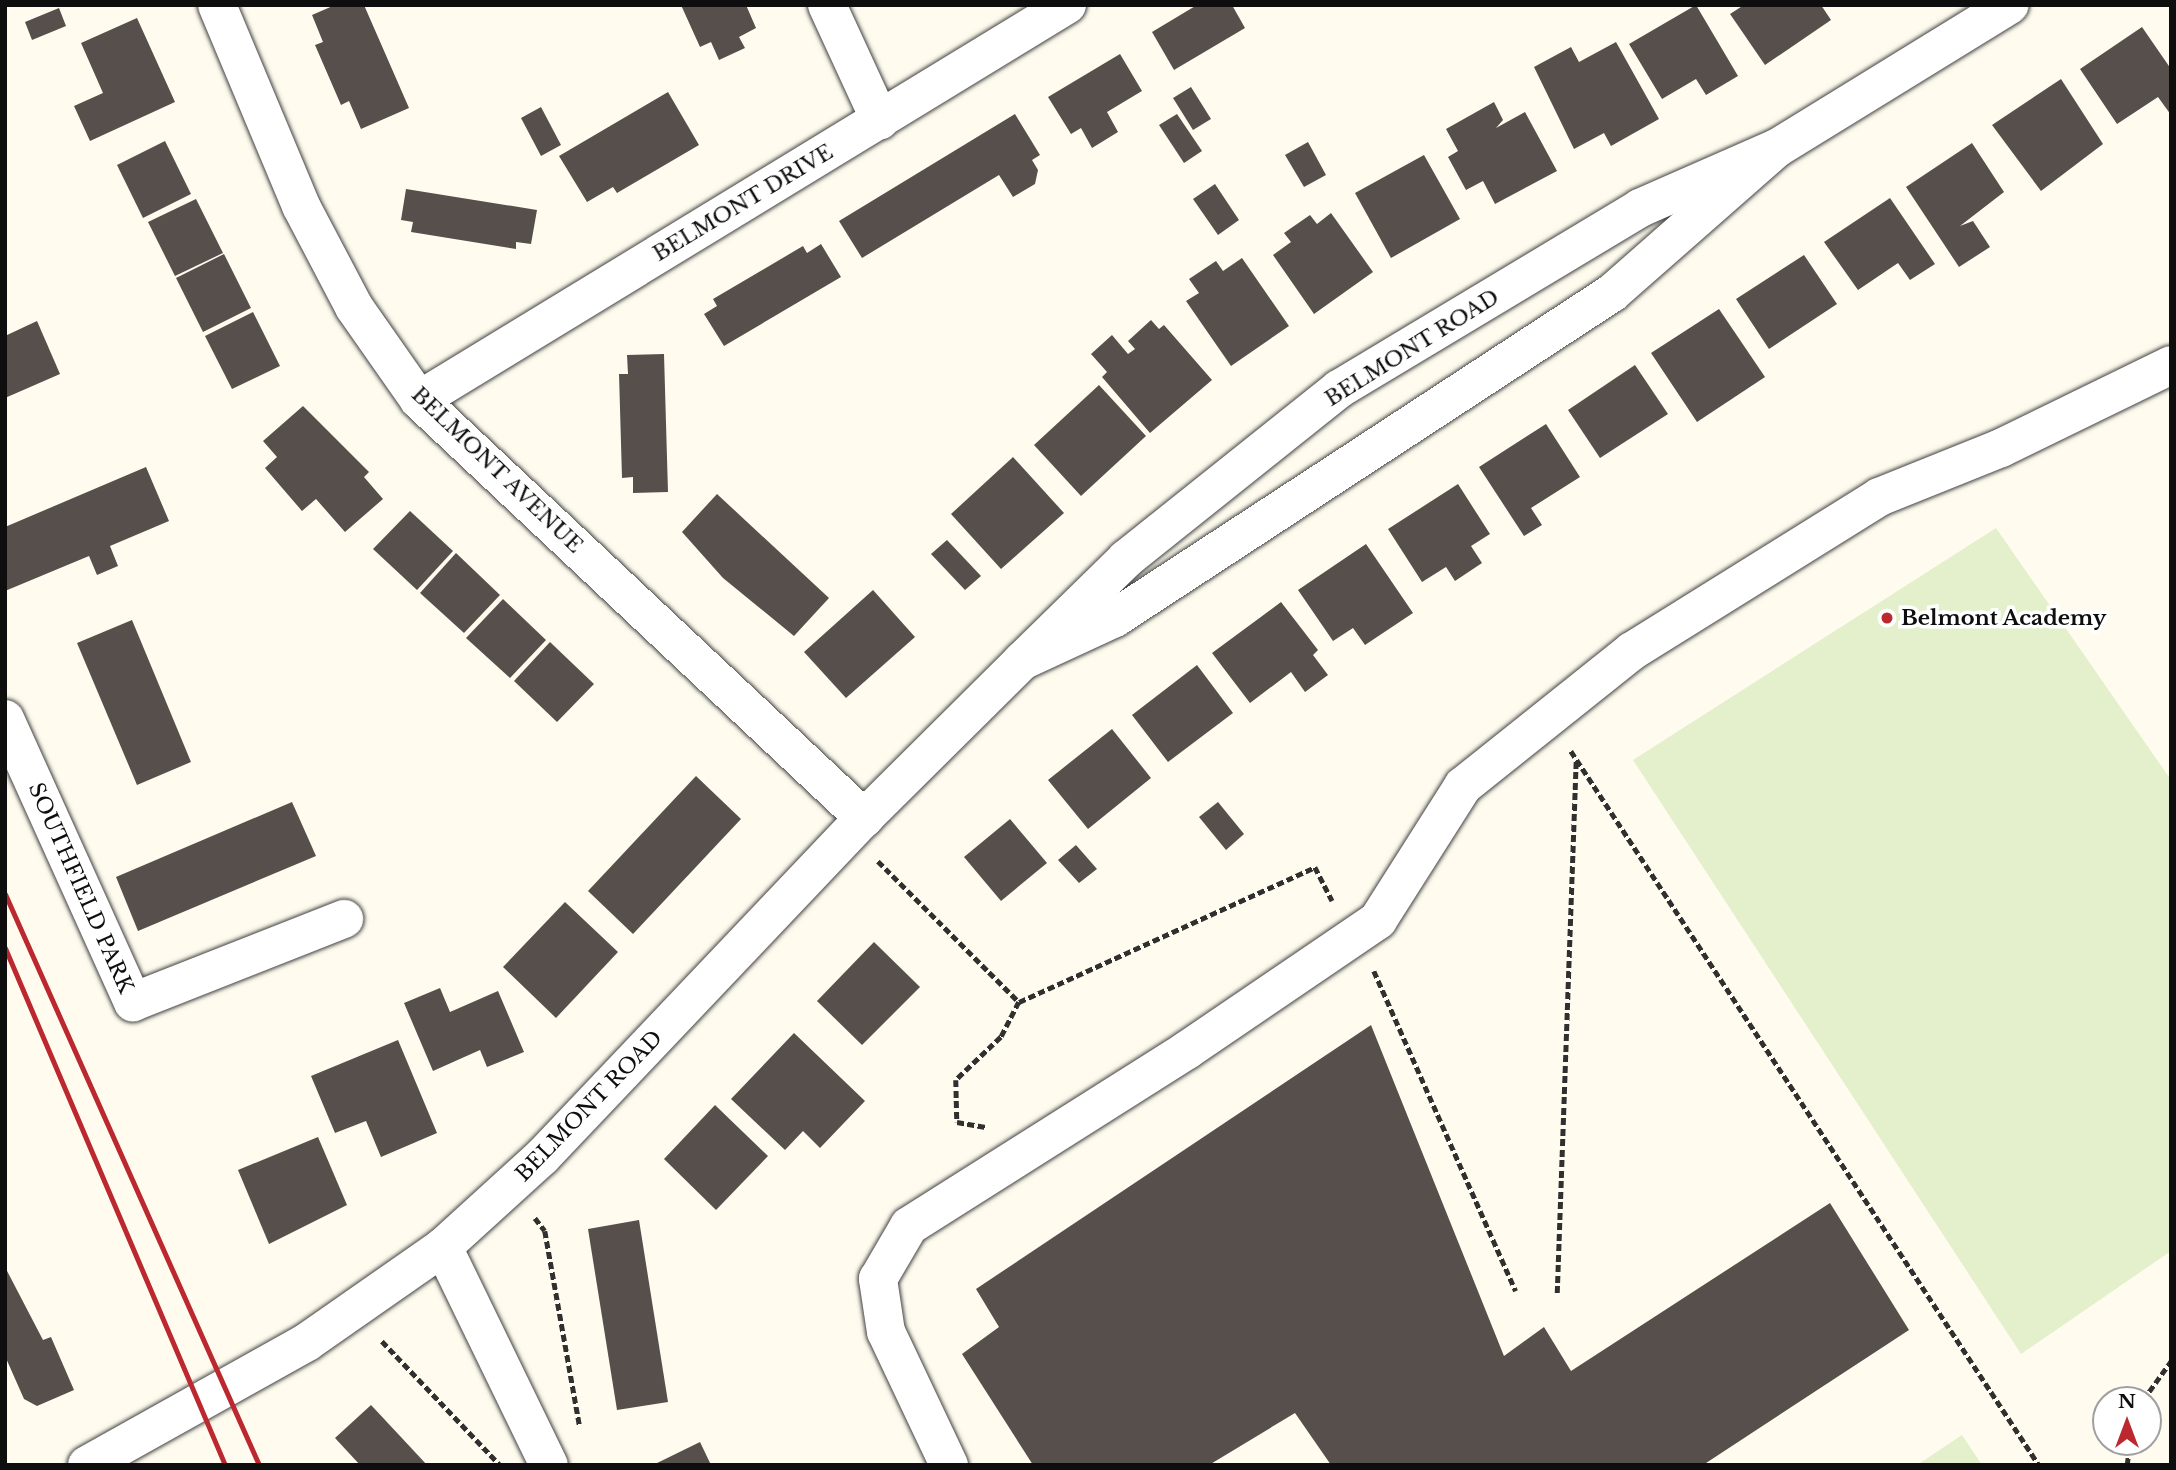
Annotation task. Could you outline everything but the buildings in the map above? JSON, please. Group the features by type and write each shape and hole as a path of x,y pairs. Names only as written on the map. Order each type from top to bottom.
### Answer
{"street":[{"name":"BELMONT AVENUE","path":"217,5 301,206 354,306 419,400 858,826"},
{"path":"827,5 880,120"},
{"name":"BELMONT DRIVE","path":"419,400 1067,5"},
{"name":"BELMONT ROAD","path":"87,1465 198,1406 351,1312 443,1247 510,1186 858,826 1125,559 1339,389 1640,208 1777,148 2009,5"},
{"name":"BELMONT ROAD","path":"1022,662 1115,618 1612,293 1777,148"},
{"path":"949,1465 935,1446 884,1319 877,1279 909,1226 1378,919 1463,786 1632,651 1879,497 2001,449 2171,365"},
{"name":"SOUTHFIELD PARK","path":"5,719 133,1002 344,919"},
{"path":"443,1247 549,1465"}],"path":[{"path":"1549,717 2039,1465"},
{"path":"1557,1293 1576,758"},
{"path":"858,826 1019,1002"},
{"path":"996,1129 957,1122 953,1098 956,1080 1001,1037 1019,1002 1315,867 1352,937 1380,980 1516,1291"},
{"path":"510,1186 545,1231 583,1442"},
{"path":"351,1312 499,1465"},
{"path":"2153,1386 2171,1361"}],"green space":[{"path":"1996,528 2171,780 2171,1251 2021,1354 1633,760"},
{"path":"1962,1435 1982,1465 1917,1465"}],"railway":[{"path":"5,894 259,1465"},
{"path":"5,948 225,1465"}],"place":[{"name":"Belmont Academy","path":"1887,618"}]}
